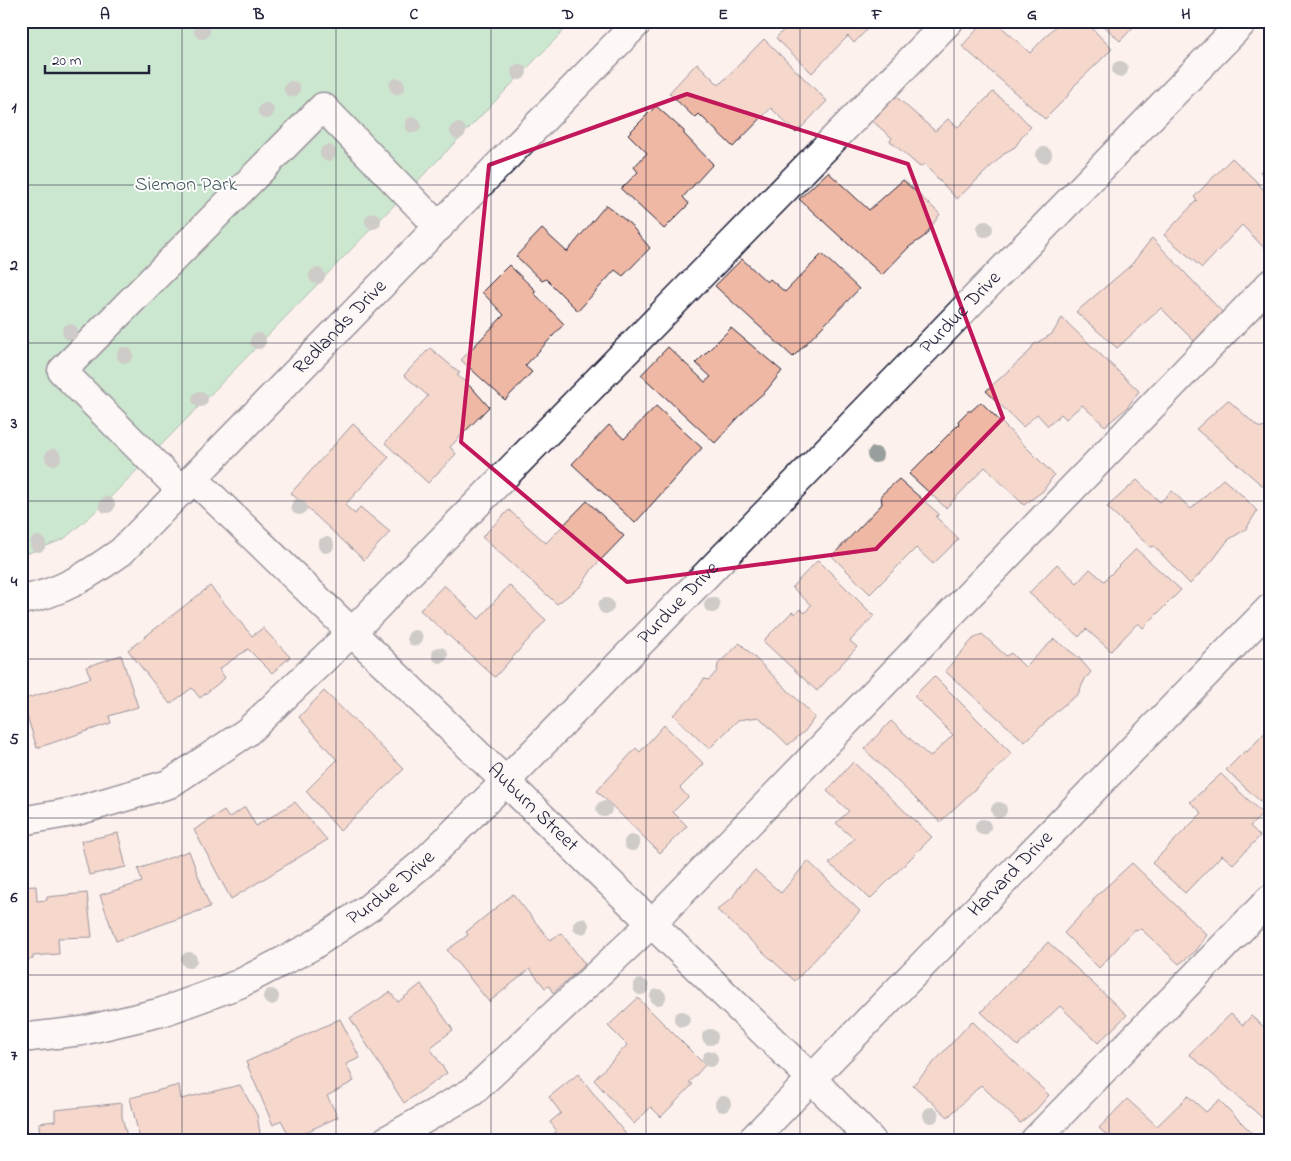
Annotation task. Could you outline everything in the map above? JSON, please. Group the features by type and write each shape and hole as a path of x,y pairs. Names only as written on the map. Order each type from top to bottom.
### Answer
{"street":[{"name":"Redlands Drive","path":"21,600 38,597 80,580 121,552 639,21"},
{"path":"21,821 73,812 169,784 247,732 352,632 949,21"},
{"name":"Purdue Drive","path":"21,1038 82,1031 162,1012 239,984 312,946 370,907 424,862 506,781 1244,21"},
{"name":"Auburn Street","path":"439,227 324,108 62,371 352,632 812,1079 871,1140"},
{"path":"388,1140 472,1092 652,924 1270,284"},
{"name":"Harvard Drive","path":"752,1140 1270,608"},
{"path":"1034,1140 1270,899"}],"highlighted area":[{"path":"687,94 908,164 1003,418 876,549 627,582 461,442 489,165"}],"green space":[{"name":"Siemon Park","path":"21,21 573,21 103,505 64,539 21,556"}],"building":[{"path":"792,21 875,21 854,43 848,36 812,73 776,38"},
{"path":"985,21 995,21 1030,53 1060,21 1085,21 1112,49 1074,86 1067,97 1045,119 962,46"},
{"path":"1099,21 1139,21 1120,41"},
{"path":"764,39 827,101 796,133 771,108 733,147 699,114 695,118 669,93 697,63 719,85"},
{"path":"993,92 1015,110 1031,127 1015,147 1006,152 957,199 924,164 920,167 890,141 892,138 869,118 893,94 935,131 948,119 958,127"},
{"path":"656,106 684,131 684,134 713,164 683,197 689,204 664,229 621,189 638,172 634,167 647,153 628,134"},
{"path":"1232,158 1270,197 1270,254 1242,225 1202,268 1164,235 1197,200 1194,197"},
{"path":"1270,160 1270,181 1260,172"},
{"path":"828,172 869,210 903,180 940,214 925,236 909,247 882,275 799,199"},
{"path":"606,205 629,223 650,248 623,276 615,270 578,311 546,279 542,281 516,256 542,229 567,252"},
{"path":"1152,238 1226,316 1196,343 1161,308 1117,348 1076,312 1131,265"},
{"path":"822,254 859,289 793,357 715,286 742,259 767,282 770,279 785,292"},
{"path":"509,265 536,291 534,293 564,324 525,366 532,372 505,400 461,360 504,315 482,292"},
{"path":"1062,318 1139,391 1127,408 1105,426 1082,405 1066,419 1061,414 1048,426 1037,414 1023,427 986,391 1030,351 1033,345 1052,334"},
{"path":"731,328 782,371 766,391 750,405 715,443 641,375 668,347 705,382 711,377 696,363"},
{"path":"430,348 460,373 457,375 489,407 450,447 456,454 428,483 385,443 428,396 404,375"},
{"path":"1228,400 1258,427 1270,428 1270,492 1196,429"},
{"path":"981,402 1054,475 1043,491 1024,505 985,467 946,508 909,474 959,424 958,421 968,411 971,411"},
{"path":"656,406 702,448 635,523 572,464 609,425 624,439"},
{"path":"353,424 389,457 345,505 355,514 360,507 390,532 364,560 291,493"},
{"path":"899,479 939,514 936,517 959,539 933,564 916,548 870,594 832,556 882,504 881,495"},
{"path":"1223,479 1257,511 1246,529 1228,540 1213,560 1190,584 1154,546 1150,547 1107,507 1137,480 1160,502 1172,491 1191,509"},
{"path":"587,501 624,536 592,569 581,586 557,604 482,537 509,510 546,543"},
{"path":"1136,549 1181,590 1143,628 1138,623 1111,651 1086,629 1079,637 1029,593 1057,564 1077,583 1090,569 1104,581"},
{"path":"818,560 874,616 850,641 857,647 817,691 763,641 792,612 795,614 800,609 805,613 811,605 792,587"},
{"path":"444,585 479,619 509,585 546,620 495,677 420,610"},
{"path":"210,586 252,636 263,628 290,657 272,673 248,649 219,669 225,678 200,698 192,688 170,704 128,650"},
{"path":"982,634 1006,656 1011,653 1025,667 1054,639 1078,657 1091,672 1085,679 1078,694 1059,709 1025,742 945,671 973,639"},
{"path":"740,643 815,717 805,731 788,745 759,717 738,720 709,749 673,715 691,698 704,679 709,680 717,671 718,664"},
{"path":"121,655 138,707 109,716 111,723 37,748 22,700 91,678 86,667"},
{"path":"934,676 1012,754 940,822 864,749 891,721 930,757 953,735 914,696"},
{"path":"324,691 404,769 340,831 306,791 337,760 299,717"},
{"path":"664,725 704,764 680,788 688,797 673,812 687,826 660,853 597,791 636,748 640,752"},
{"path":"1270,727 1270,802 1264,797 1260,801 1226,770 1245,751 1247,752"},
{"path":"853,762 932,837 870,899 855,884 829,864 854,839 836,823 849,811 827,791"},
{"path":"1221,774 1263,814 1250,826 1260,836 1233,864 1222,855 1185,893 1152,863 1202,813 1190,802"},
{"path":"295,802 327,840 231,899 194,830 224,811 229,818 245,807 256,826"},
{"path":"118,833 126,867 89,875 81,841"},
{"path":"189,851 210,907 116,941 100,895 142,882 138,869"},
{"path":"808,861 860,911 795,981 717,910 732,898 739,887 755,870 781,893"},
{"path":"1132,863 1207,935 1196,951 1179,964 1141,929 1134,930 1099,968 1064,933 1093,902 1093,899"},
{"path":"36,886 37,901 47,900 47,897 87,893 92,937 58,938 59,954 33,956 33,959 21,960 21,887"},
{"path":"513,894 550,940 561,933 585,964 553,993 549,986 545,988 530,969 489,1002 447,950 468,935 466,932"},
{"path":"1048,942 1127,1015 1098,1043 1060,1006 1018,1046 981,1012"},
{"path":"421,984 453,1030 430,1048 447,1073 404,1103 350,1018 390,992 398,1002"},
{"path":"638,998 705,1065 689,1083 693,1084 661,1117 651,1107 634,1124 594,1080 627,1045 608,1026"},
{"path":"1231,1014 1243,1025 1251,1016 1270,1032 1270,1117 1266,1121 1189,1054"},
{"path":"340,1019 360,1058 346,1064 354,1081 327,1096 338,1117 291,1139 281,1120 273,1125 246,1062"},
{"path":"972,1021 1049,1095 1036,1110 1020,1123 981,1085 948,1117 913,1085"},
{"path":"578,1074 628,1137 625,1140 546,1140 557,1131 550,1122 561,1113 549,1097"},
{"path":"179,1085 181,1099 240,1085 257,1115 261,1139 140,1140 130,1098"},
{"path":"1188,1096 1206,1112 1219,1100 1254,1135 1249,1140 1171,1140 1168,1137 1166,1140 1112,1140 1099,1128 1127,1099 1157,1126"},
{"path":"122,1103 122,1117 128,1140 40,1140 39,1123 55,1121 55,1110"}]}
